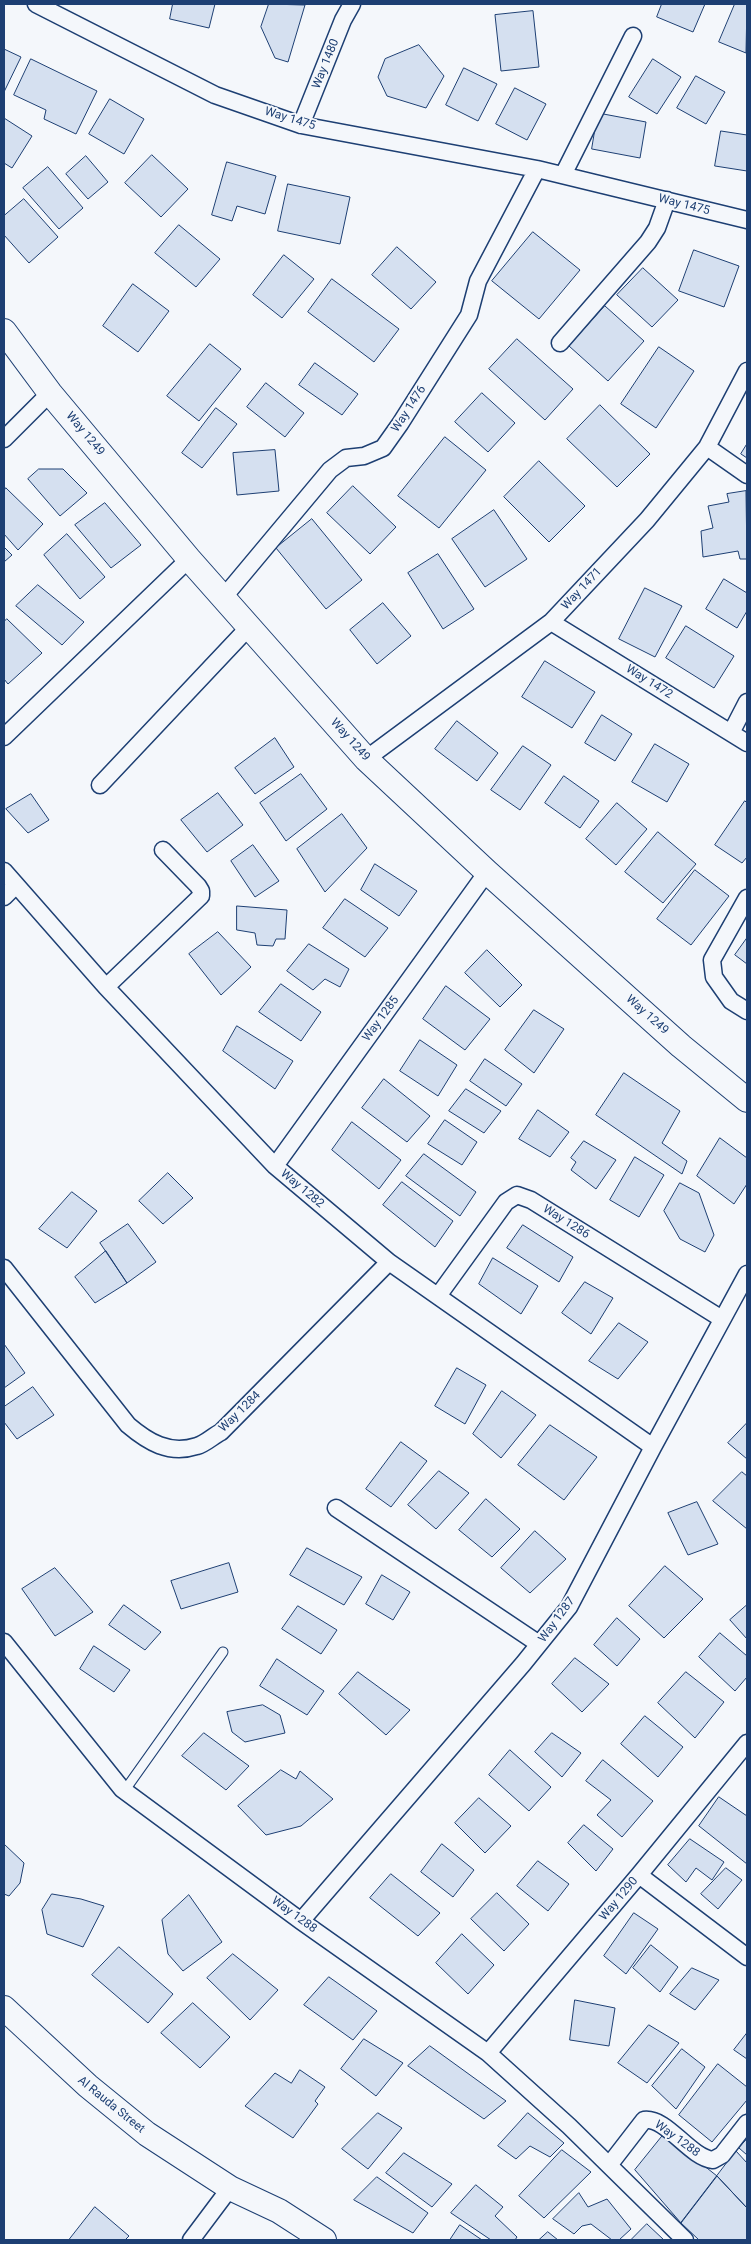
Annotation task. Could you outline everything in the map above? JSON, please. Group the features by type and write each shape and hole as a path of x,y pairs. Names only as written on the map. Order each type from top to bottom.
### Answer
{"street":[{"name":"Way 1475","path":"36,4 215,95 301,125 538,169 747,220"},
{"name":"Way 1480","path":"301,125 343,20 352,4"},
{"path":"563,175 633,36"},
{"name":"Way 1476","path":"224,598 330,470 346,458 364,456 383,448 469,315 478,281 538,169"},
{"path":"560,343 648,242 657,228 666,200"},
{"name":"Way 1249","path":"4,331 50,394 189,559 366,759 487,872 680,1046 747,1100"},
{"name":"Way 1471","path":"366,759 551,622 647,520 707,447 747,371"},
{"path":"4,439 50,394"},
{"path":"707,447 747,475"},
{"path":"4,737 189,559"},
{"name":"Way 1472","path":"551,622 747,742"},
{"path":"100,785 249,627"},
{"path":"731,733 747,702"},
{"path":"106,987 201,896 201,890 198,886 163,850"},
{"name":"Way 1282","path":"4,872 106,987 275,1166 389,1262 653,1446"},
{"name":"Way 1285","path":"275,1166 487,872"},
{"path":"4,897 16,885"},
{"path":"747,898 712,960 714,977 731,1001 747,1010"},
{"name":"Way 1286","path":"438,1296 506,1202 517,1195 530,1200 722,1319"},
{"name":"Way 1284","path":"4,1268 128,1425 146,1440 170,1449 197,1446 221,1432 389,1262"},
{"name":"Way 1287","path":"301,1921 569,1607 653,1446 747,1274"},
{"path":"336,1508 539,1644"},
{"name":"Way 1288","path":"4,1642 125,1790 301,1921 488,2053 536,2094 610,2164 685,2240"},
{"name":"Way 1290","path":"488,2053 639,1875 747,1742"},
{"path":"639,1875 747,1957"},
{"name":"Al Rauda Street","path":"4,2008 88,2086 146,2134 230,2188 279,2211 324,2240"},
{"name":"Way 1288","path":"610,2164 644,2120 656,2122 702,2157 713,2160 722,2155 747,2123"},
{"path":"191,2240 230,2188"},
{"name":"Al Rauda Street","path":"230,2188 240,2201 255,2213 296,2240"}],"lane":[{"path":"125,1790 223,1652"}],"building":[{"path":"173,4 215,4 209,28 170,19"},
{"path":"269,4 305,5 288,62 275,58 261,27"},
{"path":"662,4 705,4 693,32 657,17"},
{"path":"735,4 747,4 746,53 719,42"},
{"path":"533,11 539,67 501,71 495,15"},
{"path":"419,45 444,76 426,108 387,96 378,77 385,59"},
{"path":"4,49 21,57 4,92"},
{"path":"31,59 97,91 76,134 44,119 46,110 14,95"},
{"path":"653,59 681,77 657,114 629,97"},
{"path":"464,68 497,84 478,121 446,105"},
{"path":"696,76 725,92 706,124 677,108"},
{"path":"515,88 546,104 527,140 496,124"},
{"path":"110,99 144,119 124,154 89,134"},
{"path":"598,113 646,122 640,158 592,149"},
{"path":"4,118 32,136 12,168 4,163"},
{"path":"721,131 747,135 747,171 715,166"},
{"path":"152,155 188,189 161,217 125,183"},
{"path":"86,156 108,182 88,199 66,174"},
{"path":"227,162 276,176 265,214 237,206 232,221 212,215"},
{"path":"48,167 83,208 59,229 23,188"},
{"path":"288,184 350,197 340,244 278,231"},
{"path":"24,199 58,237 29,263 4,235 4,216"},
{"path":"179,225 220,259 196,287 155,253"},
{"path":"533,232 580,270 539,319 492,281"},
{"path":"397,247 436,282 411,309 372,275"},
{"path":"694,250 739,266 724,307 679,291"},
{"path":"284,255 314,279 282,318 253,295"},
{"path":"643,268 678,300 652,327 617,295"},
{"path":"332,279 399,329 374,362 308,312"},
{"path":"133,284 169,311 138,352 103,326"},
{"path":"605,306 644,341 608,381 569,346"},
{"path":"517,339 573,389 545,420 489,369"},
{"path":"210,344 241,369 199,421 167,396"},
{"path":"659,347 694,371 656,428 621,404"},
{"path":"315,363 358,394 342,415 299,385"},
{"path":"266,383 304,413 285,437 247,407"},
{"path":"482,393 515,423 488,452 455,422"},
{"path":"600,405 650,454 617,487 567,439"},
{"path":"216,408 237,424 202,468 182,453"},
{"path":"445,437 486,470 439,528 398,496"},
{"path":"747,444 747,458 741,454"},
{"path":"275,450 279,491 237,495 233,453"},
{"path":"539,461 585,506 549,542 504,497"},
{"path":"39,469 63,469 87,493 60,516 28,479"},
{"path":"353,486 396,527 370,554 327,513"},
{"path":"6,488 43,524 18,550 4,534 4,491"},
{"path":"746,491 747,559 740,559 738,551 703,557 701,531 713,528 708,506 729,502 727,494"},
{"path":"105,503 141,545 111,568 75,525"},
{"path":"494,510 527,559 485,587 452,539"},
{"path":"312,519 362,580 326,609 276,548"},
{"path":"67,534 105,577 80,599 44,555"},
{"path":"4,547 12,555 4,562"},
{"path":"438,554 474,609 443,629 408,573"},
{"path":"724,579 747,593 747,611 737,628 706,609"},
{"path":"38,585 84,622 62,645 16,606"},
{"path":"645,588 682,606 655,657 619,639"},
{"path":"383,603 411,636 377,664 350,630"},
{"path":"7,619 42,653 8,684 4,679 4,622"},
{"path":"686,626 734,656 714,688 666,658"},
{"path":"545,661 595,692 572,728 522,697"},
{"path":"602,715 632,734 615,761 585,743"},
{"path":"457,721 498,753 477,781 435,749"},
{"path":"275,738 294,767 255,794 235,768"},
{"path":"655,744 689,764 667,802 632,782"},
{"path":"523,746 551,765 520,810 491,790"},
{"path":"301,774 327,809 286,841 260,803"},
{"path":"564,776 599,801 580,828 545,803"},
{"path":"218,793 243,825 207,852 181,820"},
{"path":"31,794 49,820 28,833 6,809"},
{"path":"745,801 747,803 747,857 742,863 715,845"},
{"path":"617,803 647,829 616,865 586,839"},
{"path":"342,814 367,848 325,892 297,849"},
{"path":"658,832 696,864 663,903 625,872"},
{"path":"253,845 279,881 255,897 231,861"},
{"path":"375,864 417,891 399,916 361,890"},
{"path":"695,870 729,896 691,945 657,919"},
{"path":"345,899 388,928 365,957 323,928"},
{"path":"237,906 287,910 285,939 276,939 273,946 257,945 255,933 237,930"},
{"path":"218,932 251,967 221,995 189,954"},
{"path":"747,938 747,964 735,955"},
{"path":"309,944 349,969 340,987 325,979 313,990 287,971"},
{"path":"487,950 522,985 500,1007 465,973"},
{"path":"281,984 321,1012 301,1041 259,1012"},
{"path":"446,986 490,1019 465,1050 423,1019"},
{"path":"534,1010 564,1029 534,1073 505,1050"},
{"path":"237,1026 293,1061 275,1089 223,1051"},
{"path":"420,1040 457,1065 438,1096 400,1071"},
{"path":"485,1059 522,1084 506,1106 470,1081"},
{"path":"624,1073 680,1111 662,1143 687,1161 682,1174 596,1115"},
{"path":"384,1079 430,1116 407,1142 362,1108"},
{"path":"466,1089 501,1111 484,1133 449,1111"},
{"path":"538,1110 569,1132 550,1157 519,1139"},
{"path":"445,1120 477,1142 462,1165 428,1144"},
{"path":"352,1122 401,1160 379,1189 332,1150"},
{"path":"720,1138 747,1158 747,1184 734,1204 697,1176"},
{"path":"584,1141 616,1160 596,1189 571,1170 576,1162 571,1158"},
{"path":"424,1154 476,1192 460,1216 406,1176"},
{"path":"635,1157 664,1175 639,1217 610,1200"},
{"path":"168,1173 193,1198 163,1224 139,1201"},
{"path":"402,1182 453,1221 435,1247 383,1205"},
{"path":"680,1183 699,1193 714,1235 705,1252 680,1239 664,1211"},
{"path":"72,1192 97,1211 67,1248 39,1229"},
{"path":"128,1224 156,1262 127,1283 100,1243"},
{"path":"523,1225 573,1257 559,1282 507,1248"},
{"path":"106,1251 127,1283 95,1303 75,1277"},
{"path":"493,1258 538,1286 521,1314 479,1284"},
{"path":"585,1282 613,1298 591,1334 562,1313"},
{"path":"619,1323 648,1342 618,1379 589,1361"},
{"path":"4,1344 25,1373 4,1388"},
{"path":"457,1368 486,1385 465,1424 435,1406"},
{"path":"33,1387 54,1415 17,1439 4,1422 4,1407"},
{"path":"502,1391 536,1415 501,1458 473,1434"},
{"path":"747,1423 747,1459 728,1443"},
{"path":"550,1425 597,1457 564,1500 518,1465"},
{"path":"401,1442 427,1461 391,1507 366,1489"},
{"path":"439,1471 469,1493 436,1529 408,1505"},
{"path":"742,1472 747,1476 747,1529 713,1501"},
{"path":"486,1499 520,1529 492,1557 459,1530"},
{"path":"697,1502 718,1544 688,1555 668,1513"},
{"path":"535,1531 566,1559 530,1593 501,1568"},
{"path":"307,1548 362,1577 344,1605 290,1575"},
{"path":"229,1563 238,1592 181,1609 171,1581"},
{"path":"665,1566 703,1599 664,1638 629,1606"},
{"path":"55,1568 93,1612 55,1636 22,1589"},
{"path":"382,1575 410,1592 393,1620 366,1604"},
{"path":"124,1605 161,1632 145,1650 109,1625"},
{"path":"747,1605 747,1639 730,1620"},
{"path":"298,1606 337,1630 321,1654 282,1629"},
{"path":"617,1618 640,1639 617,1666 594,1645"},
{"path":"720,1633 747,1656 747,1677 735,1691 699,1657"},
{"path":"94,1646 130,1670 114,1692 80,1669"},
{"path":"575,1658 609,1684 582,1712 552,1684"},
{"path":"277,1659 324,1691 307,1715 260,1686"},
{"path":"358,1672 410,1710 386,1735 339,1694"},
{"path":"686,1672 724,1702 695,1738 658,1703"},
{"path":"263,1705 280,1715 285,1733 245,1742 232,1732 227,1712"},
{"path":"645,1716 683,1747 658,1777 621,1744"},
{"path":"204,1733 249,1766 226,1790 182,1756"},
{"path":"552,1733 581,1753 562,1777 535,1752"},
{"path":"510,1750 551,1787 529,1811 489,1775"},
{"path":"603,1760 653,1801 622,1837 597,1815 611,1800 586,1781"},
{"path":"281,1770 296,1779 300,1771 333,1799 301,1826 266,1835 238,1806"},
{"path":"719,1797 747,1816 747,1864 699,1826"},
{"path":"479,1798 511,1826 485,1853 455,1823"},
{"path":"584,1825 613,1849 596,1871 568,1843"},
{"path":"690,1839 724,1862 712,1880 696,1868 686,1882 668,1865"},
{"path":"4,1844 24,1863 20,1883 9,1896 4,1894"},
{"path":"442,1844 474,1870 453,1897 421,1872"},
{"path":"538,1861 569,1884 548,1911 517,1886"},
{"path":"726,1868 742,1880 718,1909 701,1894"},
{"path":"391,1874 440,1913 418,1936 370,1898"},
{"path":"497,1893 529,1924 504,1951 471,1919"},
{"path":"52,1894 81,1899 104,1906 83,1947 47,1934 42,1910"},
{"path":"189,1895 222,1942 183,1971 168,1954 162,1920"},
{"path":"634,1913 658,1929 626,1974 604,1956"},
{"path":"462,1934 494,1965 468,1994 436,1963"},
{"path":"651,1945 678,1967 660,1992 633,1968"},
{"path":"119,1947 173,1994 148,2023 92,1975"},
{"path":"233,1954 278,1990 250,2020 207,1978"},
{"path":"692,1968 719,1980 695,2010 670,1994"},
{"path":"329,1977 377,2011 353,2040 304,2005"},
{"path":"575,2000 615,2008 609,2046 570,2040"},
{"path":"193,2003 230,2037 200,2068 161,2033"},
{"path":"649,2025 679,2043 647,2083 618,2063"},
{"path":"747,2033 747,2059 734,2050"},
{"path":"364,2039 403,2063 376,2096 341,2069"},
{"path":"430,2046 506,2101 484,2119 408,2066"},
{"path":"682,2049 705,2067 676,2109 652,2086"},
{"path":"718,2064 747,2087 747,2100 712,2142 679,2115"},
{"path":"300,2070 325,2087 315,2101 318,2104 293,2138 245,2106 275,2073 291,2083"},
{"path":"378,2113 402,2128 368,2169 342,2149"},
{"path":"528,2113 564,2143 550,2157 530,2146 516,2159 498,2146"},
{"path":"664,2134 717,2176 681,2223 635,2170"},
{"path":"747,2139 747,2155 739,2148"},
{"path":"562,2150 591,2172 544,2218 519,2196"},
{"path":"736,2151 747,2163 747,2208 717,2176"},
{"path":"404,2153 452,2184 432,2207 386,2173"},
{"path":"717,2176 747,2208 747,2240 699,2240 681,2223"},
{"path":"377,2177 428,2213 413,2233 354,2200"},
{"path":"476,2185 503,2207 495,2216 517,2237 515,2240 491,2240 451,2213"},
{"path":"579,2193 588,2207 607,2199 631,2229 619,2240 612,2240 591,2224 582,2226 574,2234 553,2219"},
{"path":"95,2207 129,2236 125,2240 69,2240"},
{"path":"647,2224 664,2240 631,2240"},
{"path":"460,2225 482,2240 450,2240"},
{"path":"548,2232 558,2240 539,2240"}]}
